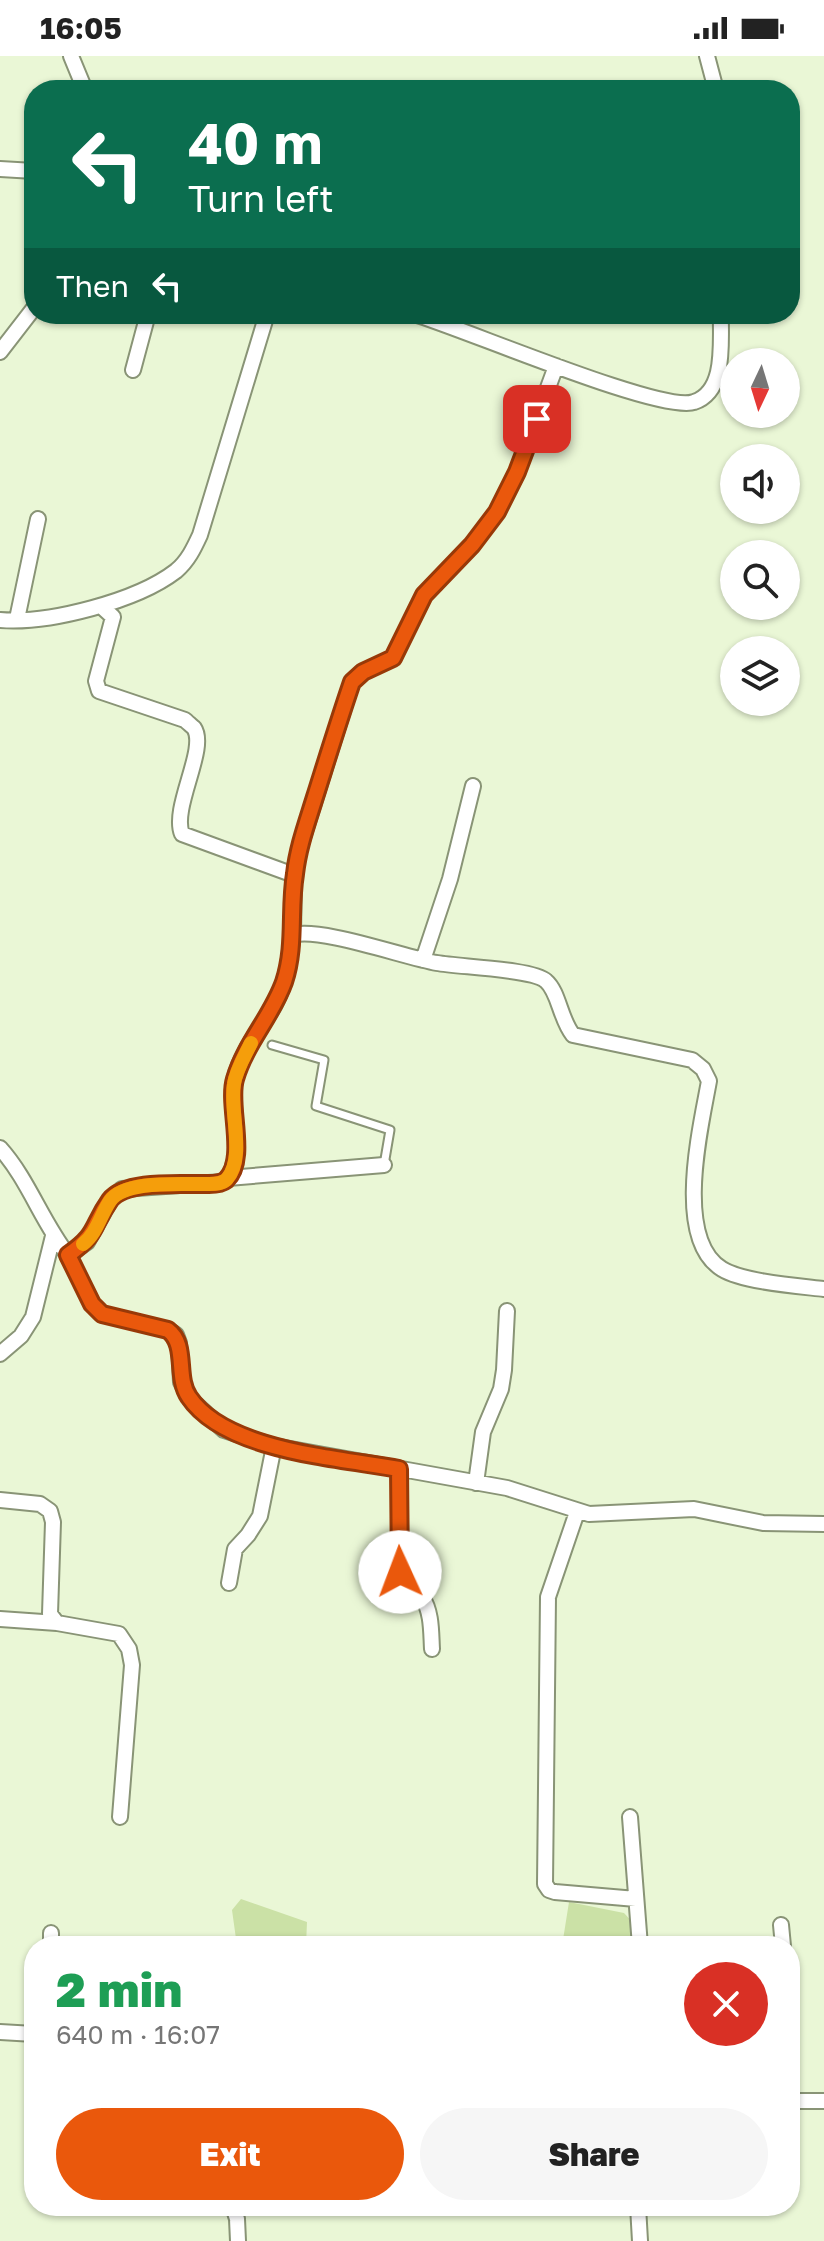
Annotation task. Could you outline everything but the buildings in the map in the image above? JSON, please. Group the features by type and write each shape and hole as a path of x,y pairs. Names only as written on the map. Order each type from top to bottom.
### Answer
{"street":[{"path":"71,56 81,80"},
{"path":"707,56 713,80"},
{"path":"0,169 24,170"},
{"path":"0,352 24,321"},
{"path":"133,370 145,324"},
{"path":"0,620 101,606 157,583 178,570 190,557 200,535 264,324"},
{"path":"441,324 556,366 681,403 694,402 716,380 721,324"},
{"path":"68,1255 87,1242 111,1199 122,1189 209,1184 228,1178 233,1164 237,1128 233,1096 236,1076 279,993 293,935 294,875 300,847 352,682 363,672 393,658 424,595 472,545 497,512 517,472 556,366"},
{"path":"17,619 38,519"},
{"path":"101,606 113,617 96,681 99,691 185,720 197,736 179,820 182,834 294,875"},
{"path":"423,960 450,879 473,786"},
{"path":"293,935 321,934 423,960 537,975 551,986 562,1020 573,1035 692,1060 703,1069 709,1081 693,1169 693,1192 705,1250 722,1269 741,1276 824,1289"},
{"path":"0,1148 53,1236 68,1255 92,1304 102,1314 168,1330 176,1335 181,1382 190,1399 224,1430 274,1446 507,1488 589,1514 694,1509 763,1523 824,1524"},
{"path":"228,1178 384,1165"},
{"path":"0,1354 21,1336 33,1317 53,1236"},
{"path":"476,1483 483,1432 502,1379 507,1311"},
{"path":"229,1583 235,1549 260,1516 274,1446"},
{"path":"399,1469 400,1572 424,1599 429,1612 432,1649"},
{"path":"0,1500 40,1504 50,1511 53,1522 50,1614 57,1623"},
{"path":"577,1512 548,1597 545,1884 555,1892 636,1899"},
{"path":"0,1619 57,1623 119,1634 129,1649 132,1665 120,1817"},
{"path":"630,1817 639,1936"},
{"path":"781,1925 782,1936"},
{"path":"0,2032 24,2033"},
{"path":"800,2101 824,2101"},
{"path":"236,2216 238,2241"},
{"path":"639,2216 640,2241"}],"lane":[{"path":"272,1045 324,1060 316,1106 390,1130 384,1165"}],"shaded area":[{"path":"241,1899 307,1922 306,1936 236,1936 232,1910"},
{"path":"569,1902 624,1913 637,1927 637,1936 564,1936"}],"slow traffic":[{"path":"83,1244 94,1232 111,1199 122,1189 209,1184 228,1178 233,1164 237,1128 233,1086 251,1043"}],"route":[{"path":"400,1572 399,1469 274,1446 224,1430 190,1399 181,1382 176,1335 96,1310 68,1255 87,1242 111,1199 122,1189 209,1184 228,1178 233,1164 237,1128 233,1086 258,1029 274,1005 284,981 291,953 294,875 300,847 352,682 363,672 393,658 424,595 472,545 497,512 517,472 537,419"}]}
